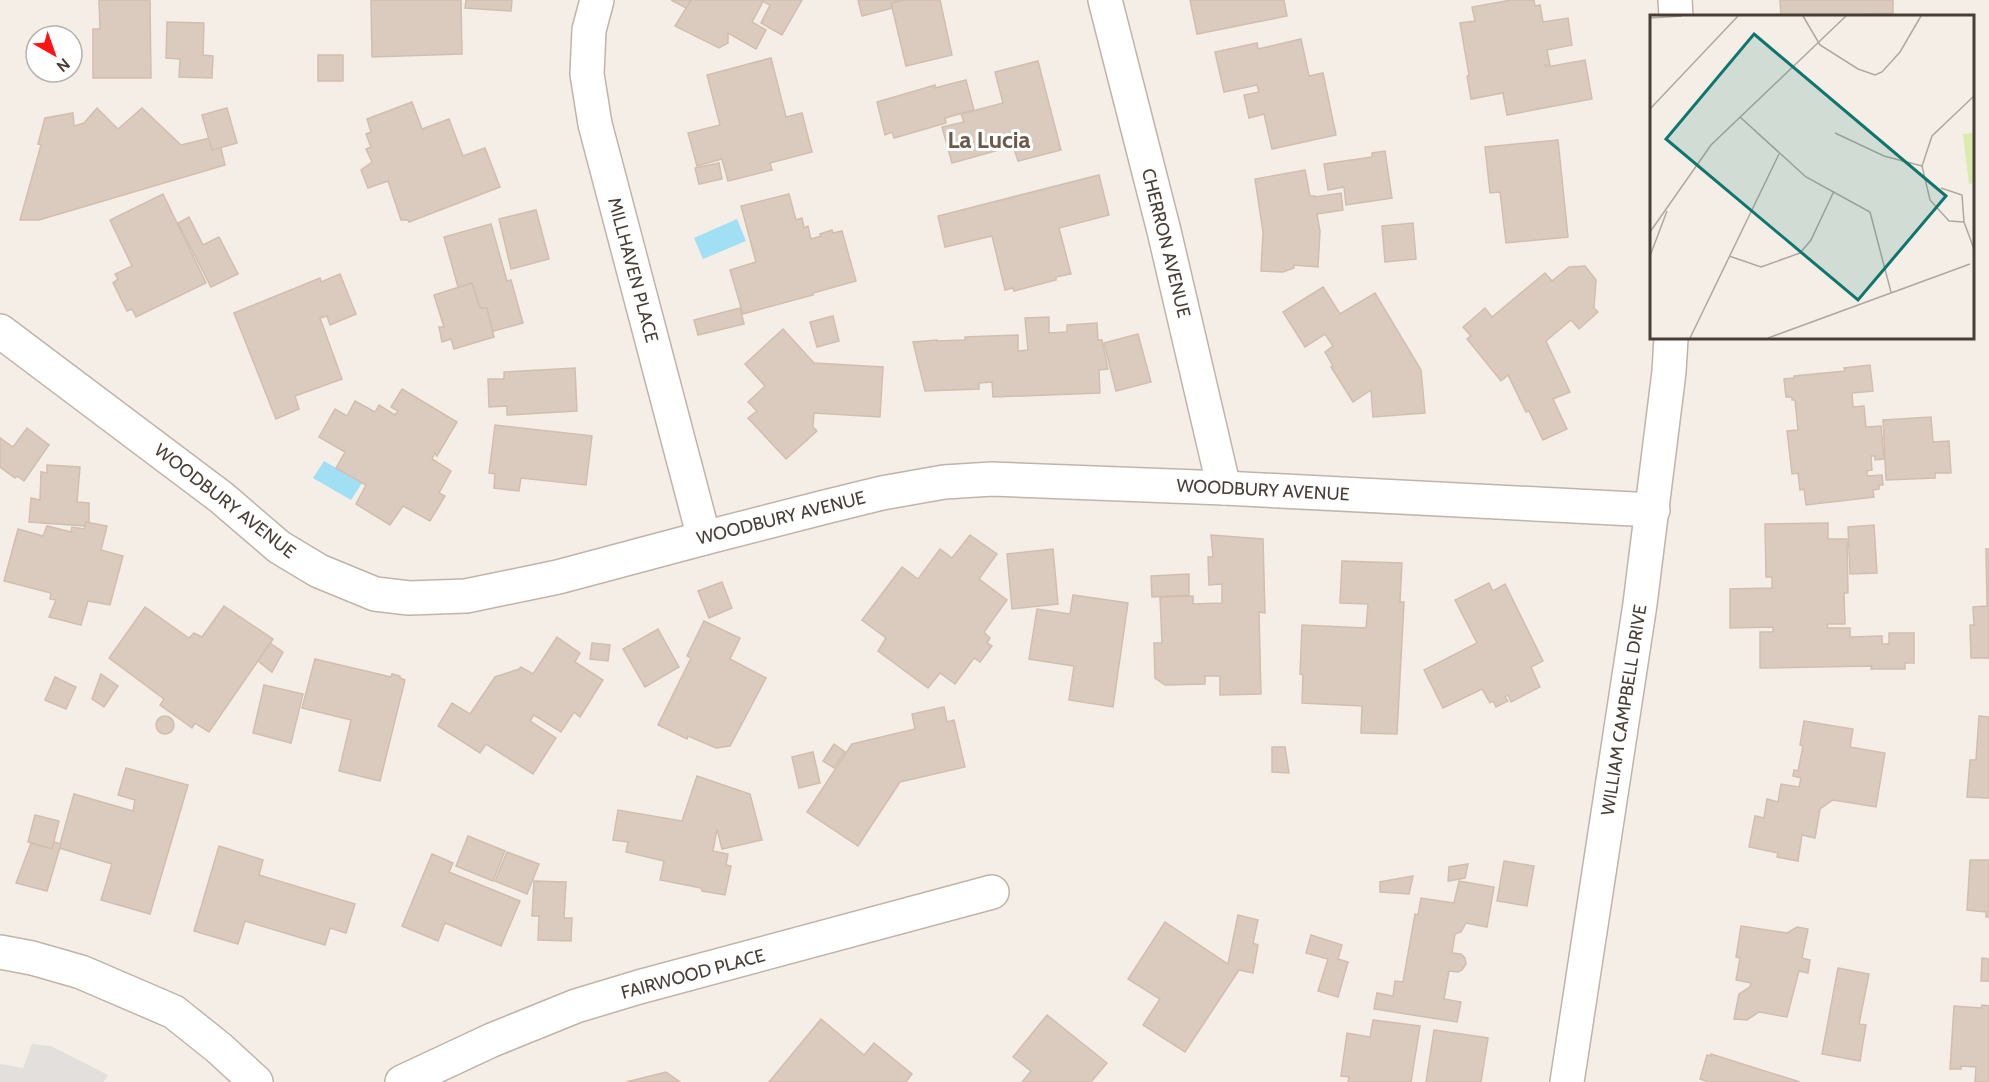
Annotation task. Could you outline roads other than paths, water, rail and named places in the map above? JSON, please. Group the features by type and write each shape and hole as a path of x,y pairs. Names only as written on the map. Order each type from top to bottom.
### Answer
{"street":[{"name":"MILLHAVEN PLACE","path":"597,0 589,30 587,74 595,124 704,538"},
{"name":"CHERRON AVENUE","path":"1105,0 1164,231 1224,488"},
{"path":"1675,0 1676,15"},
{"name":"WOODBURY AVENUE","path":"0,331 222,498 279,547 319,571 375,594 410,598 466,596 558,578 882,493 944,482 992,479 1224,488 1653,510"},
{"name":"WILLIAM CAMPBELL DRIVE","path":"1567,1082 1620,743 1653,510 1671,339"},
{"name":"FAIRWOOD PLACE","path":"402,1082 492,1040 576,1006 992,892"},
{"path":"0,952 32,958 81,972 174,1012 219,1048 256,1082"}],"water":[{"path":"737,219 746,241 703,259 694,238"},
{"path":"324,461 362,483 351,500 313,478"}],"district":[{"name":"La Lucia","path":"989,140"}]}
